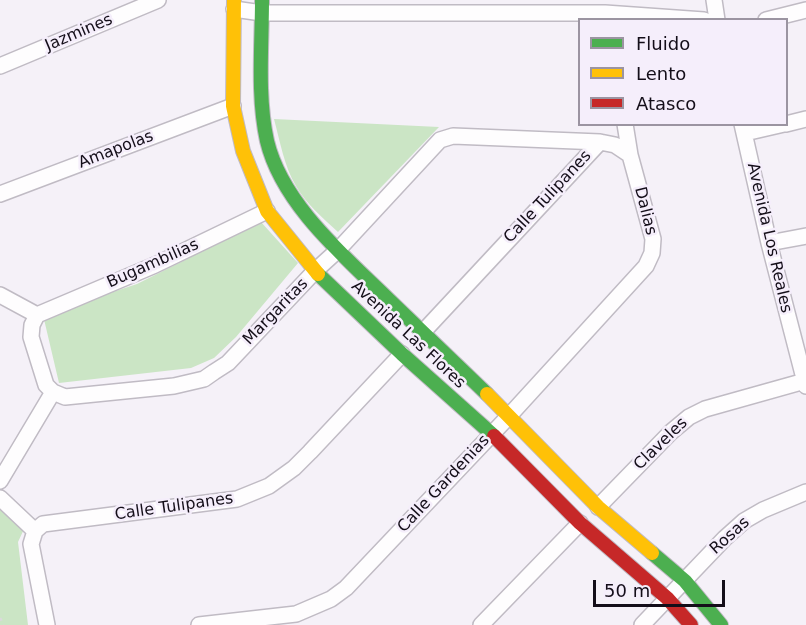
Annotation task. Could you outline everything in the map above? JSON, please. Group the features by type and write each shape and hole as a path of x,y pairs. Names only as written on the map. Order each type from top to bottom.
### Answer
{"street":[{"name":"Jazmines","path":"0,66 158,0"},
{"path":"714,0 717,18"},
{"path":"234,5 655,18"},
{"name":"Avenida Las Flores","path":"234,5 233,106 243,151 267,211 315,271 402,354 492,434 580,523 668,598 691,625"},
{"name":"Avenida Las Flores","path":"262,7 262,94 267,140 273,160 296,202 338,250 509,416 598,507 685,581 721,625"},
{"path":"774,18 806,10"},
{"name":"Amapolas","path":"0,194 233,106"},
{"path":"788,123 806,119"},
{"name":"Dalias","path":"625,126 630,155 653,239 652,253 646,266"},
{"path":"743,129 768,126"},
{"name":"Avenida Los Reales","path":"743,129 769,243 801,353 805,383"},
{"name":"Margaritas","path":"53,392 65,397 174,386 204,379 228,363 315,271 338,250 440,140 453,135 600,142"},
{"path":"600,142 615,145 630,155"},
{"name":"Calle Tulipanes","path":"423,332 600,142"},
{"name":"Bugambilias","path":"37,315 155,265 267,211"},
{"path":"769,243 806,236"},
{"name":"Calle Gardenias","path":"199,625 296,614 331,599 346,588 509,416 646,266"},
{"path":"0,295 37,315 32,325 31,337 45,385 53,392 0,481"},
{"name":"Calle Tulipanes","path":"34,531 43,524 237,499 269,486 294,468 402,354"},
{"name":"Claveles","path":"598,507 671,432 689,417 714,406 805,383"},
{"name":"Rosas","path":"642,625 744,521 763,510 806,492"},
{"path":"0,498 34,531 31,544 47,625"},
{"path":"481,625 580,523"}],"path":[{"path":"0,618 3,625"}],"green space":[{"path":"274,119 439,127 338,232 310,205 296,186 285,162"},
{"path":"261,222 298,263 236,337 214,358 191,368 59,383 43,315 137,284"},
{"path":"0,507 25,527 18,542 28,625 0,625"}],"traffic: fast":[{"path":"262,0 261,89 264,124 275,164 286,186 300,207 334,247 487,394"},
{"path":"318,274 402,354 494,436"},
{"path":"652,553 685,581 721,625"}],"traffic: slow":[{"path":"234,0 233,106 243,151 267,211 318,274"},
{"path":"487,394 598,507 652,553"}],"traffic: jam":[{"path":"494,436 580,523 667,598 691,625"}]}
